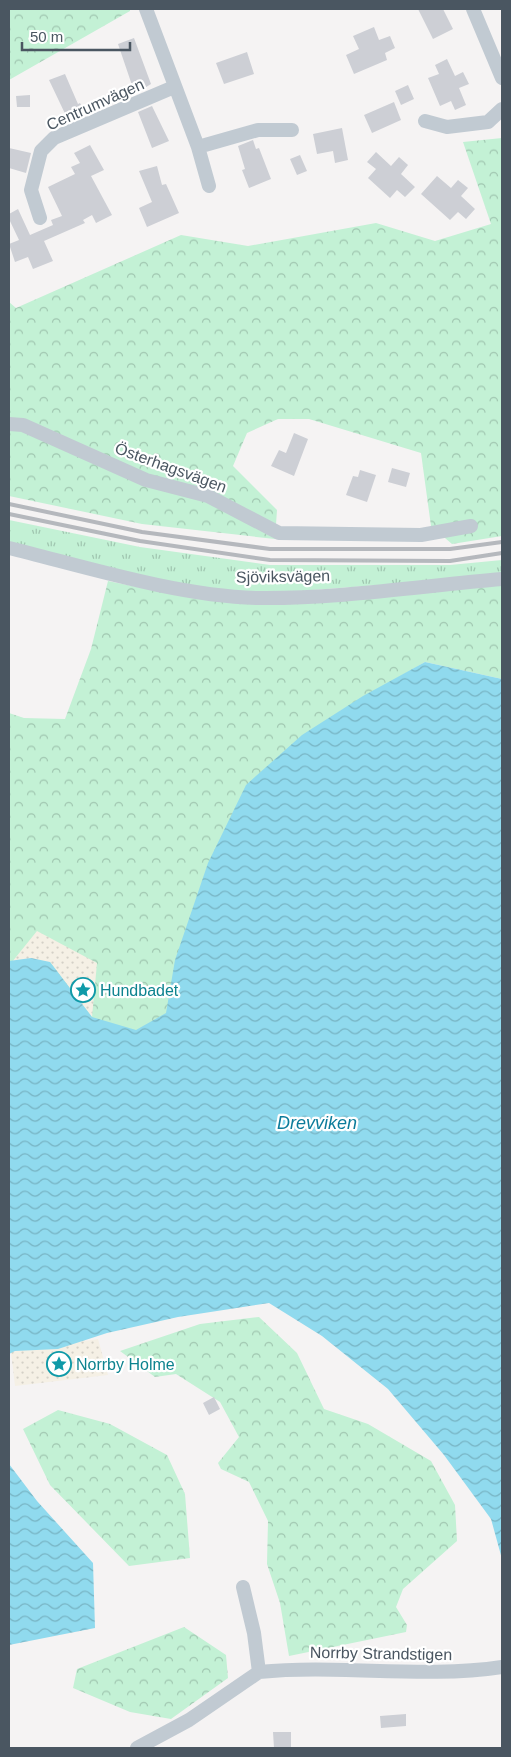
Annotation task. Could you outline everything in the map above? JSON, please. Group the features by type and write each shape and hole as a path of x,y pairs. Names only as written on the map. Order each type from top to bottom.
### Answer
{"street":[{"path":"146,9 174,88 198,147 209,186"},
{"path":"473,9 502,78"},
{"name":"Centrumvägen","path":"40,218 31,190 41,151 54,138 174,88"},
{"path":"425,121 447,127 488,122 502,109"},
{"path":"198,147 258,130 292,130"},
{"name":"Österhagsvägen","path":"9,424 23,425 146,480 208,496 279,533 421,535 471,526"},
{"name":"Sjöviksvägen","path":"9,548 175,588 256,598 336,594 502,579"},
{"path":"137,1748 189,1720 259,1672 254,1633 243,1587"},
{"name":"Norrby Strandstigen","path":"259,1672 298,1668 464,1672 502,1667"}],"green space":[{"path":"9,9 130,9 130,11 9,80"},
{"path":"502,138 502,536 452,544 431,526 421,453 309,419 278,419 247,433 233,466 277,510 275,539 142,524 9,496 9,302 16,308 181,235 248,246 376,223 435,241 491,224 463,142"},
{"path":"9,520 140,547 270,565 450,565 502,560 502,576 258,594 176,584 9,542"},
{"name":"Drevviken","path":"108,581 176,595 502,584 502,679 425,662 340,711 502,994 9,1170 9,713 24,718 65,719 91,649"},
{"path":"259,1317 297,1353 324,1409 368,1424 431,1461 455,1505 457,1541 403,1589 396,1607 407,1625 406,1632 289,1656 280,1603 267,1564 268,1521 249,1482 221,1469 218,1463 239,1437 220,1402 176,1374 155,1377 120,1351 200,1324"},
{"path":"58,1410 110,1424 167,1455 185,1494 190,1558 129,1566 50,1485 23,1429"},
{"path":"184,1627 226,1655 228,1678 171,1719 130,1712 73,1688 77,1669"}],"sand":[{"name":"Hundbadet","path":"37,931 97,963 92,1017 50,962 12,962"},
{"name":"Norrby Holme","path":"98,1339 108,1375 15,1386 11,1352"}],"water":[{"name":"Drevviken","path":"425,662 502,679 502,1559 491,1519 444,1455 388,1389 322,1336 269,1303 178,1317 107,1333 58,1349 15,1351 9,1354 9,961 31,958 50,962 92,1017 136,1030 166,1013 175,960 208,863 246,785 302,735 363,696"},
{"path":"9,1464 37,1501 93,1563 95,1628 9,1645"}],"building":[{"path":"418,9 443,9 453,29 433,39"},
{"path":"374,27 379,40 390,36 395,48 385,53 387,60 354,74 346,55 359,49 353,36"},
{"path":"134,38 151,84 135,94 118,44"},
{"path":"247,52 254,74 224,84 216,63"},
{"path":"447,59 455,76 463,72 469,84 459,88 466,105 455,110 451,101 440,106 428,78 439,74 435,65"},
{"path":"65,74 78,104 80,103 86,115 69,122 49,80"},
{"path":"408,85 414,99 401,105 395,91"},
{"path":"30,95 30,107 17,107 16,96"},
{"path":"394,102 401,120 372,133 364,115"},
{"path":"152,106 169,141 152,148 138,112"},
{"path":"342,128 348,160 335,163 333,151 317,154 313,134"},
{"path":"253,140 256,149 259,148 271,179 249,188 242,170 245,169 238,146"},
{"path":"90,145 104,170 91,176 112,215 96,223 92,215 83,220 85,223 44,241 53,261 33,269 28,257 15,262 9,244 19,240 9,219 9,214 18,209 30,235 53,225 51,220 62,216 48,187 75,174 71,167 80,163 74,153"},
{"path":"9,148 31,153 26,173 9,168"},
{"path":"376,152 391,166 399,157 408,165 401,174 415,187 405,197 397,190 390,198 368,178 376,169 367,162"},
{"path":"300,155 307,171 297,175 290,159"},
{"path":"157,166 162,185 166,184 179,213 147,227 139,208 152,202 139,171"},
{"path":"437,176 451,188 458,180 468,188 461,196 475,209 466,219 458,212 450,220 421,194"},
{"path":"294,433 308,439 294,476 271,466 279,450 286,453"},
{"path":"392,468 410,473 406,487 388,482"},
{"path":"360,470 376,475 367,502 346,495 353,476 358,477"},
{"path":"214,1397 220,1409 209,1415 203,1403"},
{"path":"406,1714 406,1726 381,1728 380,1716"},
{"path":"273,1732 291,1732 291,1748 274,1748"}],"railway":[{"path":"9,504 142,532 270,549 450,549 502,542"},
{"path":"9,514 140,541 270,560 450,561 502,553"}],"place":[{"name":"Hundbadet","path":"83,990"},
{"name":"Norrby Holme","path":"59,1364"}]}
